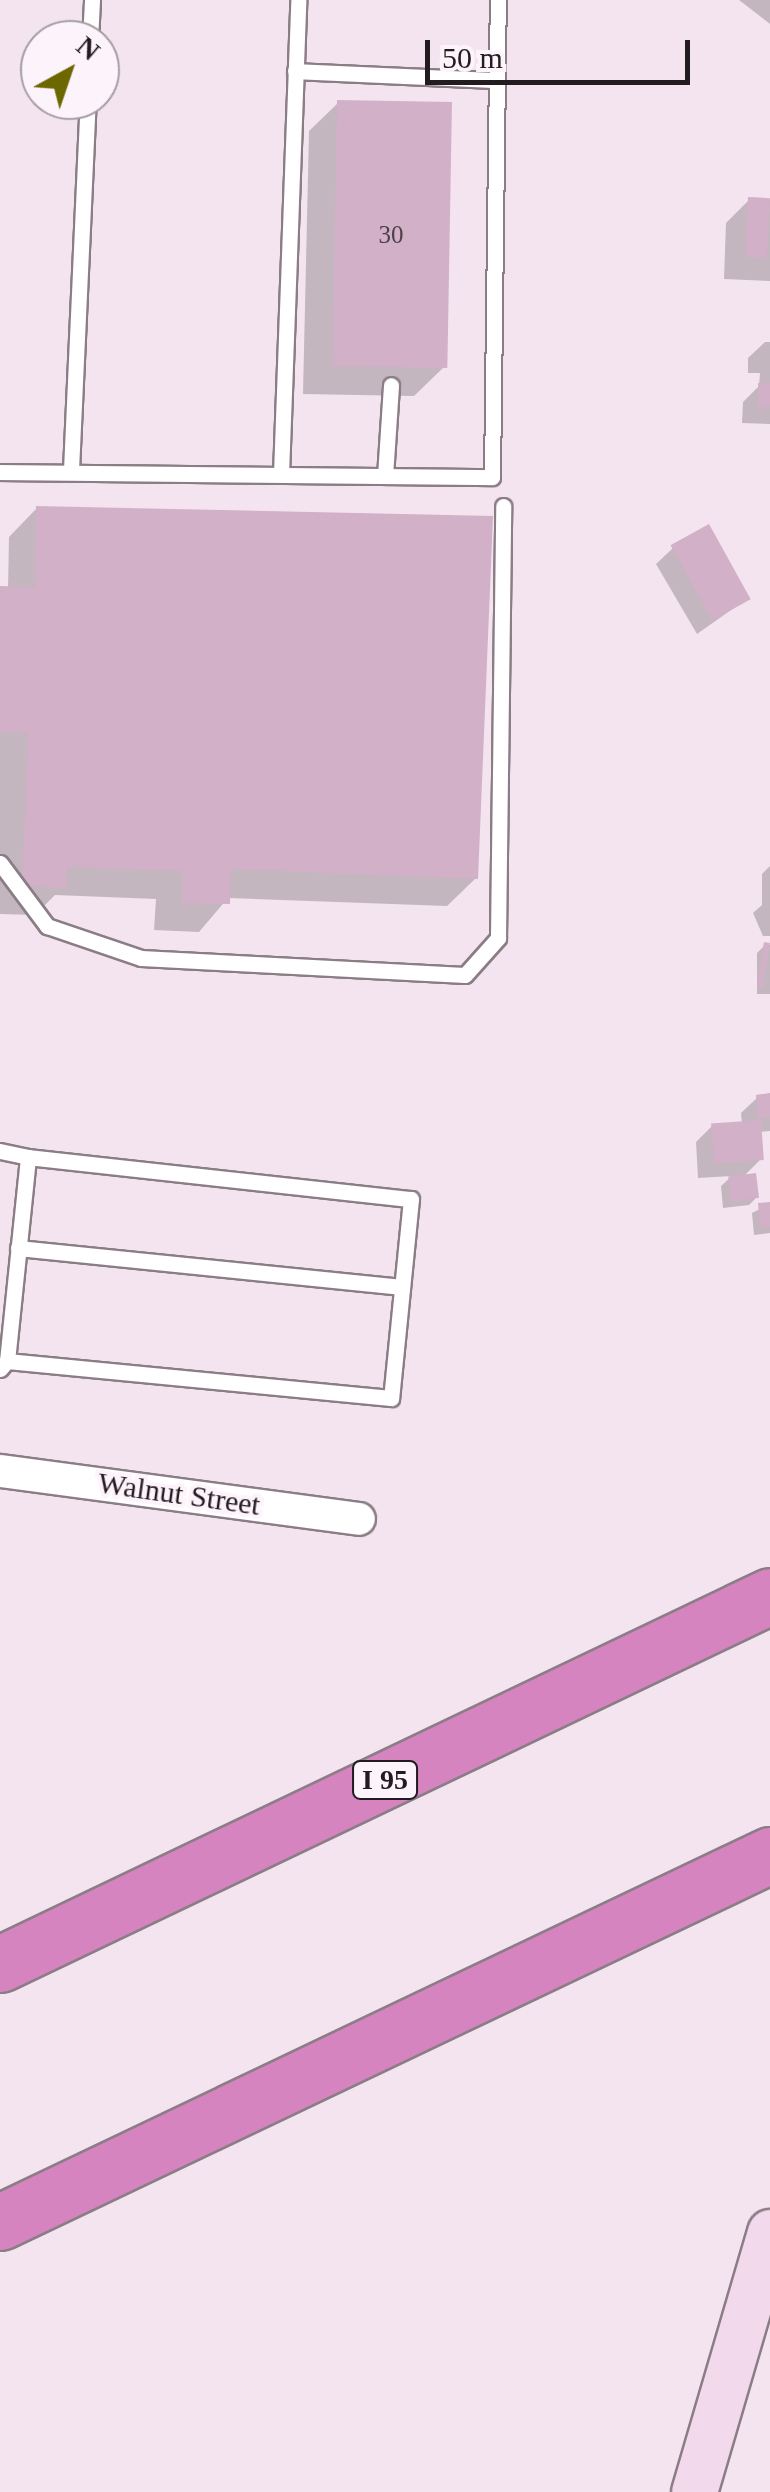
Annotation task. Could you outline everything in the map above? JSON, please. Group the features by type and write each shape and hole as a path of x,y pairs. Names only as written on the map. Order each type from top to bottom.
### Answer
{"highway":[{"name":"I 95","path":"0,1964 770,1596"},
{"path":"0,2222 755,1862"}],"main road":[{"path":"694,2492 770,2232"}],"street":[{"name":"Walnut Street","path":"0,1471 359,1518"}],"lane":[{"path":"281,474 298,0"},
{"path":"0,472 492,477 498,0"},
{"path":"295,71 497,80"},
{"path":"71,470 87,120"},
{"path":"385,476 391,385"},
{"path":"0,863 47,926 142,958 465,975 498,938 504,506"},
{"path":"0,1151 411,1199 391,1398 3,1365 28,1157"},
{"path":"18,1248 402,1286"}],"building":[{"path":"337,100 452,102 447,368 332,366"},
{"path":"748,197 770,198 767,258 745,257"},
{"path":"758,383 770,383 770,407 758,407"},
{"path":"36,506 493,516 478,879 231,869 230,904 182,903 183,871 67,867 66,888 22,886 28,733 0,732 0,586 35,587"},
{"path":"709,524 751,599 712,621 671,545"},
{"path":"764,942 770,943 763,987 757,986"},
{"path":"770,1093 770,1117 758,1118 756,1095"},
{"path":"761,1120 764,1160 714,1163 711,1123"},
{"path":"756,1173 759,1198 731,1201 728,1176"},
{"path":"770,1202 770,1227 760,1228 758,1203"}]}
